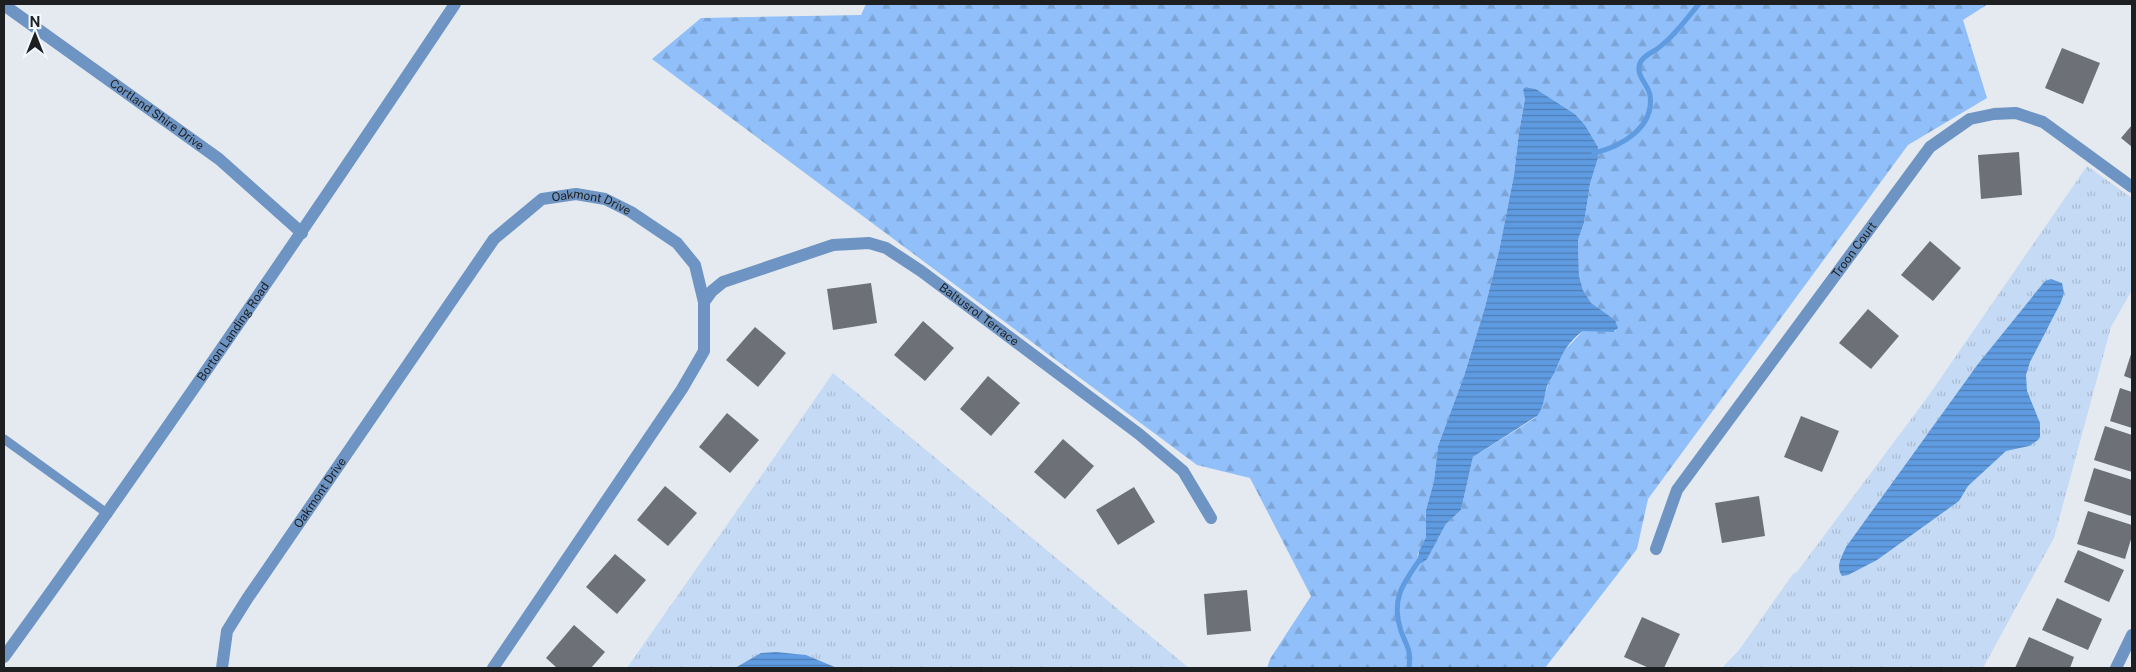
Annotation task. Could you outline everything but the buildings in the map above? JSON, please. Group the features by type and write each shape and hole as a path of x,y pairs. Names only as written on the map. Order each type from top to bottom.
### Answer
{"street":[{"name":"Borton Landing Road","path":"4,657 108,514 302,233 455,4"},
{"name":"Cortland Shire Drive","path":"4,5 220,160 302,233"},
{"name":"Troon Court","path":"1656,549 1677,490 1930,147 1970,119 1994,114 2016,113 2043,122 2132,186"},
{"name":"Oakmont Drive","path":"222,668 227,631 247,599 494,239 542,199 576,194 605,199 631,212 677,243 695,266 704,302 704,351 682,389 492,668"},
{"name":"Baltusrol Terrace","path":"704,302 712,291 723,282 833,245 869,243 886,248 921,271 1139,434 1183,470 1211,518"},
{"path":"2116,668 2132,635"}],"lane":[{"path":"4,438 108,514"}],"green space":[{"path":"866,4 1988,4 1963,20 1987,98 1908,145 1648,499 1637,549 1545,668 1267,668 1270,659 1311,596 1250,478 1197,465 652,59 701,18 861,15","holes":["1526,87 1536,89 1575,114 1585,125 1598,147 1598,158 1590,184 1584,223 1578,240 1579,276 1583,290 1591,304 1615,320 1616,331 1583,331 1562,353 1548,384 1540,411 1535,418 1473,457 1461,510 1446,524 1438,539 1417,556 1426,537 1426,510 1434,481 1438,446 1464,376 1485,307 1499,251 1514,175 1525,99 1524,90"]},
{"path":"2087,166 2132,198 2132,290 2111,327 2054,538 1983,668 1722,668 1739,650 1793,574 1797,572 1929,395"},
{"path":"833,373 1189,668 627,668"}],"shaded area":[{"path":"1526,87 1536,89 1575,114 1585,125 1598,147 1598,158 1590,184 1584,223 1578,240 1579,276 1583,290 1591,303 1615,320 1618,328 1613,332 1583,331 1578,335 1566,348 1548,384 1537,416 1473,457 1461,510 1446,524 1427,559 1422,563 1418,562 1419,551 1426,537 1426,510 1434,481 1438,446 1464,376 1485,307 1499,251 1514,175 1525,99 1523,89"},
{"path":"2051,279 2062,283 2064,293 2030,362 2026,375 2027,391 2040,423 2040,437 2038,440 2029,446 2006,451 1968,486 1959,501 1877,560 1848,575 1842,576 1839,565 1846,547 1978,364 2045,281"},
{"path":"776,652 806,655 837,668 735,668 761,653"}],"waterway":[{"path":"1594,153 1624,141 1641,126 1647,117 1650,107 1650,95 1639,72 1640,63 1669,39 1699,4"},
{"path":"1409,668 1409,652 1401,631 1397,609 1400,592 1404,583 1421,558"}]}
